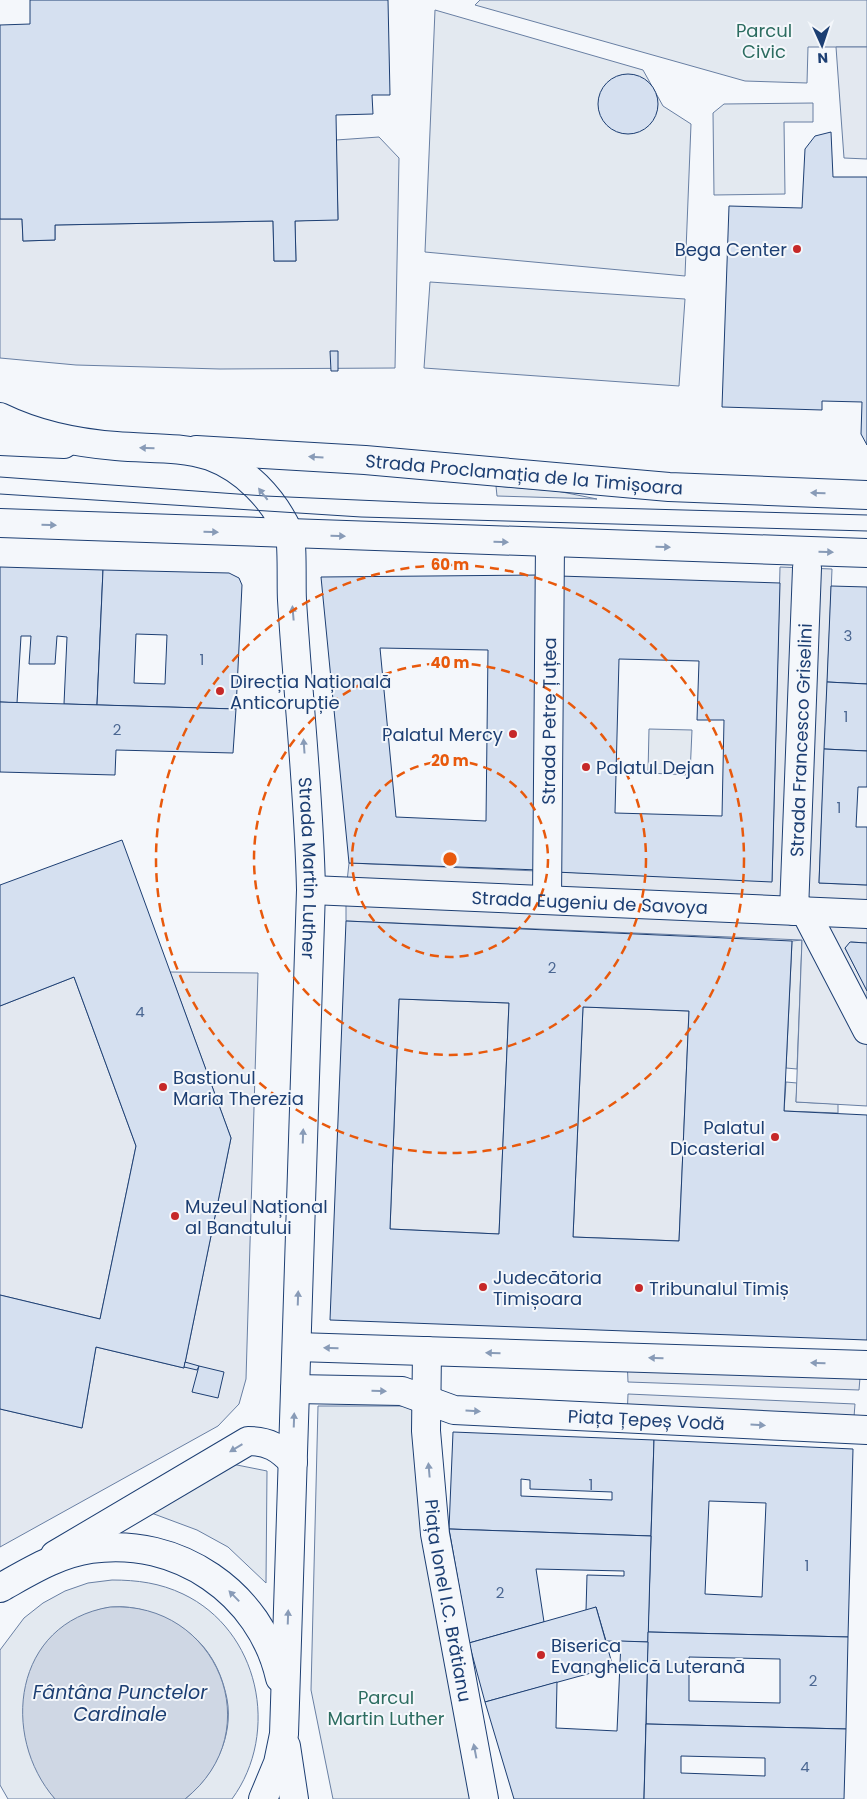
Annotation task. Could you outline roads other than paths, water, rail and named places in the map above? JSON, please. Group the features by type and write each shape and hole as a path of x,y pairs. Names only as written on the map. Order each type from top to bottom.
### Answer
{"street":[{"path":"0,417 45,434 115,446"},
{"path":"0,441 180,449 210,456 238,469 252,481 265,496 290,534"},
{"name":"Strada Proclamația de la Timișoara","path":"180,449 365,460 669,487 867,495"},
{"path":"0,523 550,544 867,553"},
{"name":"Strada Martin Luther","path":"290,534 292,600 307,798 311,890 297,1347"},
{"name":"Strada Petre Țuțea","path":"547,900 550,544"},
{"name":"Strada Francesco Griselini","path":"799,911 807,568"},
{"name":"Strada Eugeniu de Savoya","path":"311,890 867,914"},
{"path":"799,911 867,1030"},
{"path":"284,1799 284,1718 297,1347 867,1365"},
{"path":"426,1400 428,1351"},
{"name":"Piața Țepeș Vodă","path":"295,1389 402,1391 454,1410 867,1430"},
{"name":"Piața Ionel I.C. Brătianu","path":"426,1400 426,1431 435,1534 484,1799"},
{"path":"0,1593 11,1582 248,1441 260,1441 277,1446 293,1462"},
{"path":"11,1582 62,1556 105,1548 134,1548 156,1552 197,1568 215,1580 237,1599 264,1634 280,1675 287,1755 294,1799"},
{"path":"263,1799 278,1763 284,1718"}],"water":[{"name":"Fântâna Punctelor Cardinale","path":"110,1607 147,1611 179,1625 203,1647 220,1675 227,1707 225,1739 211,1771 185,1799 55,1799 38,1773 27,1745 23,1715 26,1685 35,1658 53,1635 78,1617"}],"tram line":[{"path":"0,477 265,496 427,503 867,515"},
{"path":"0,494 361,517 867,531"}],"place":[{"name":"Bega Center","path":"797,249"},
{"name":"Direcția Națională Anticorupție","path":"220,691"},
{"name":"Palatul Mercy","path":"513,734"},
{"name":"Palatul Dejan","path":"586,767"},
{"name":"Bastionul Maria Therezia","path":"163,1087"},
{"name":"Palatul Dicasterial","path":"775,1137"},
{"name":"Muzeul Național al Banatului","path":"175,1216"},
{"name":"Judecătoria Timișoara","path":"483,1287"},
{"name":"Tribunalul Timiș","path":"639,1288"},
{"name":"Biserica Evanghelică Luterană","path":"541,1655"}],"park label":[{"name":"Parcul Civic","path":"764,40"},
{"name":"Parcul Martin Luther","path":"386,1707"}]}
